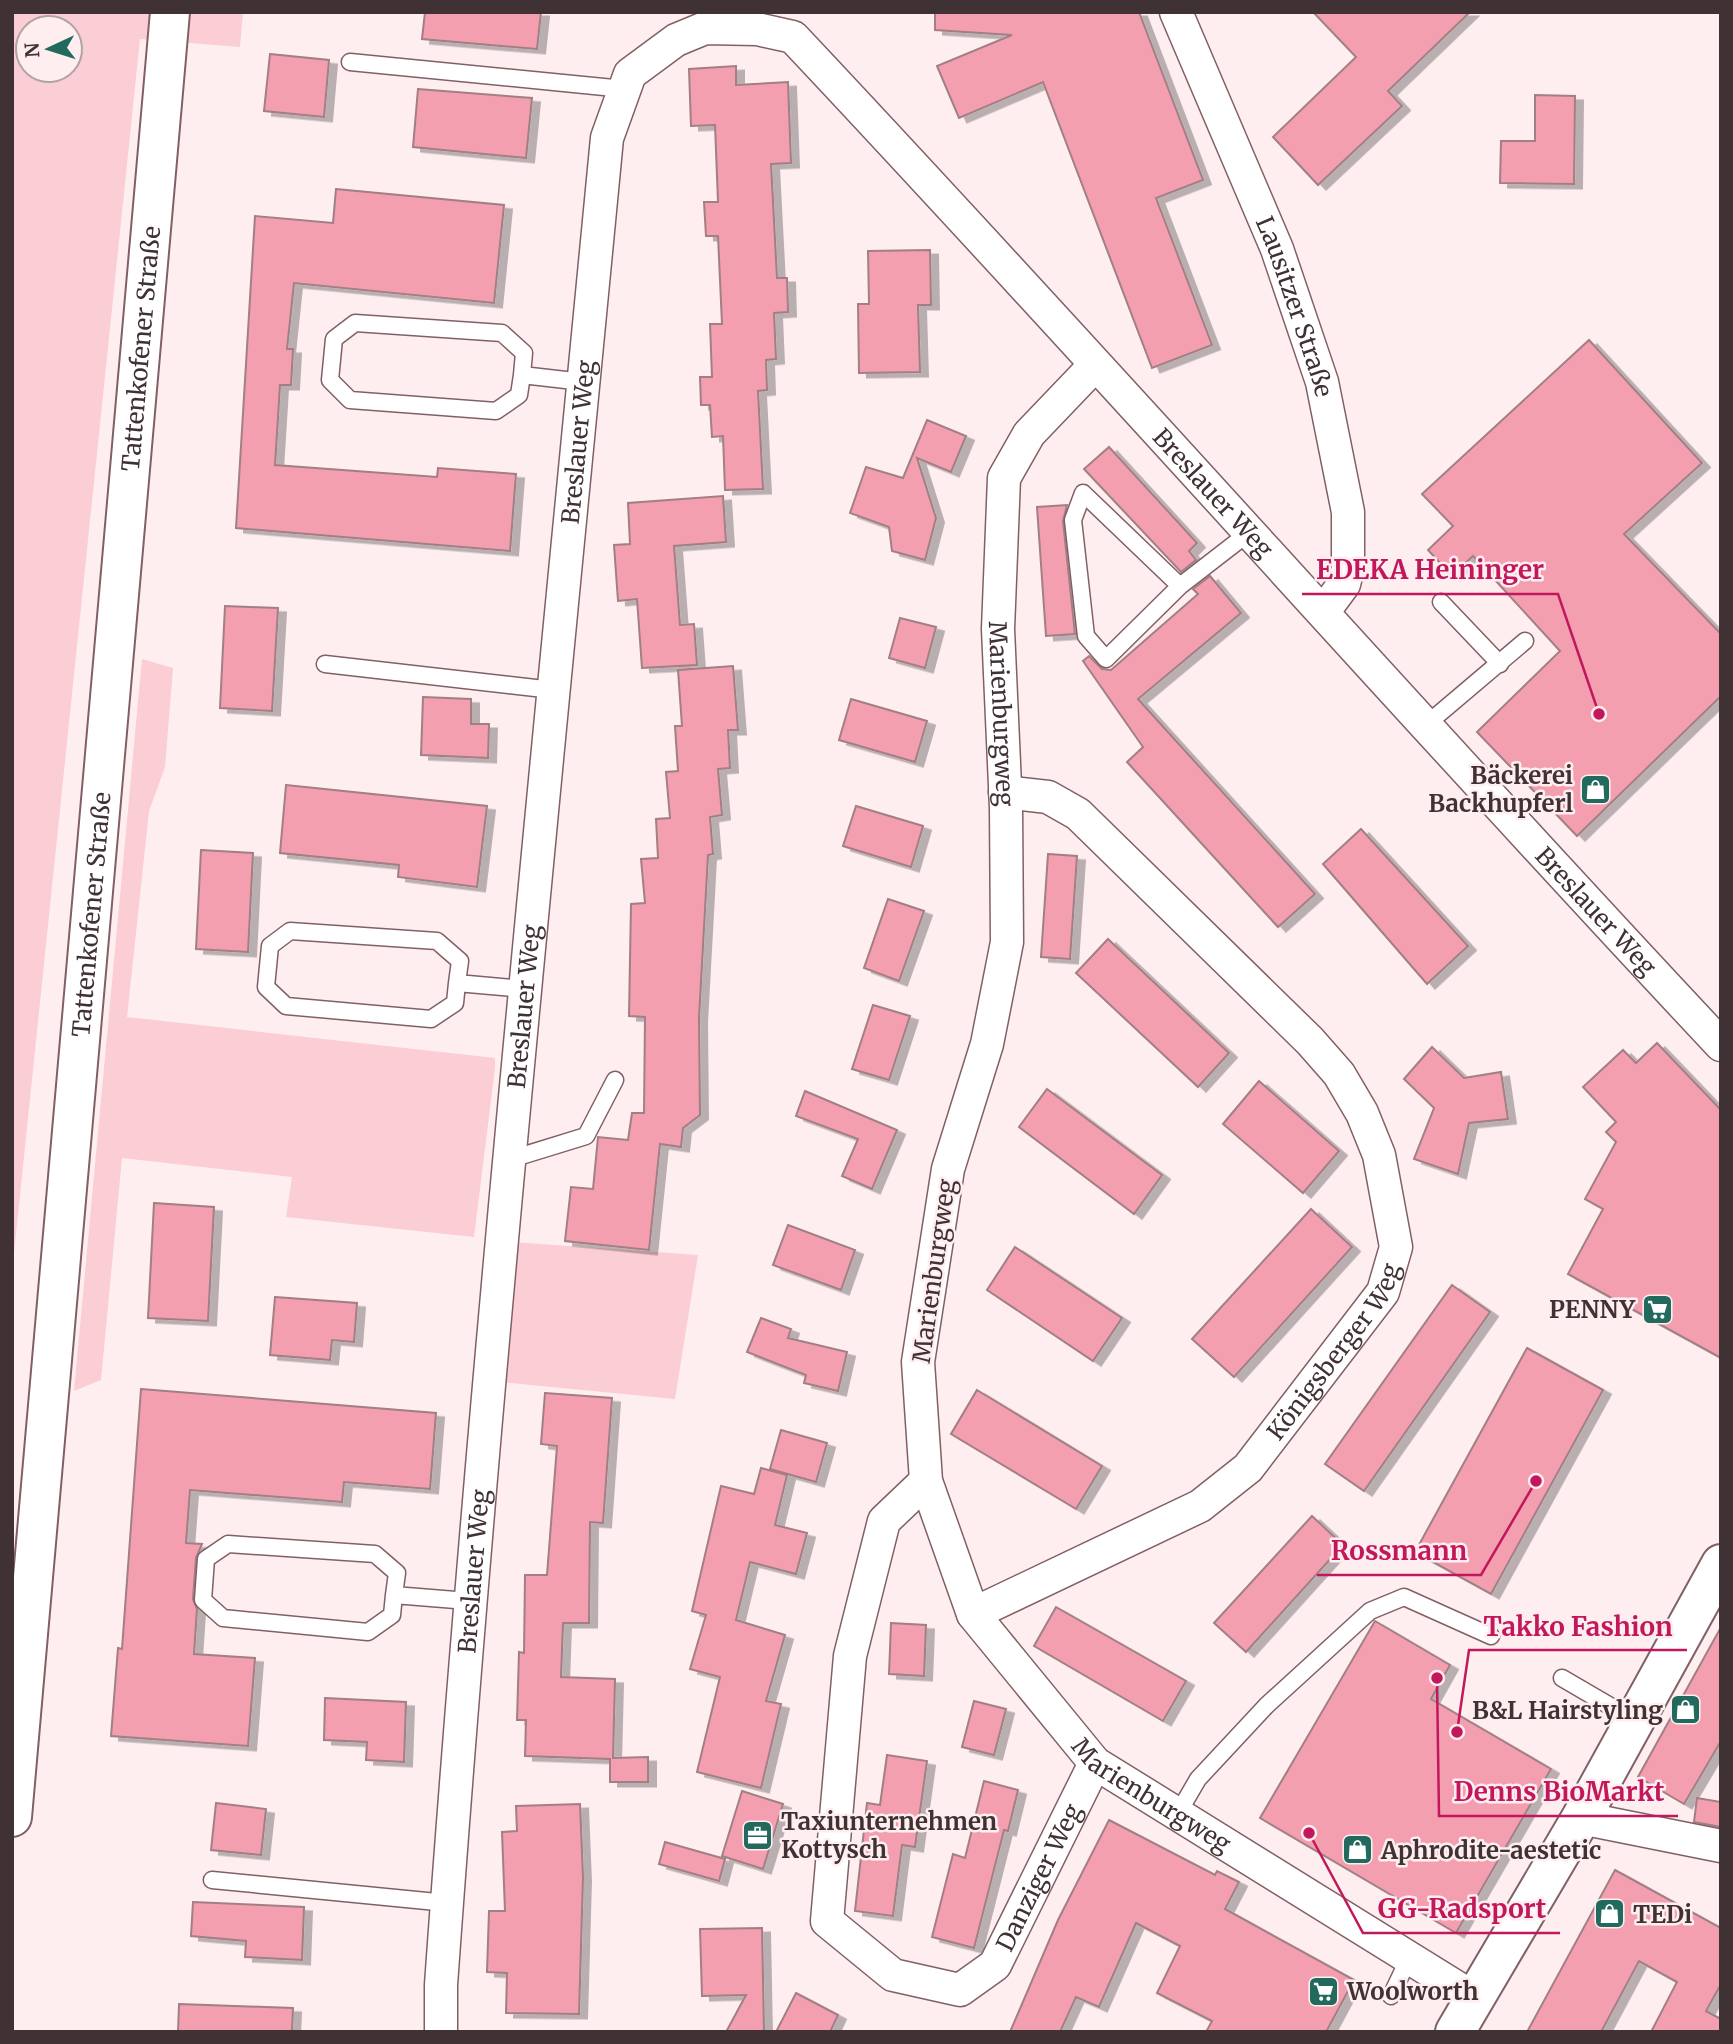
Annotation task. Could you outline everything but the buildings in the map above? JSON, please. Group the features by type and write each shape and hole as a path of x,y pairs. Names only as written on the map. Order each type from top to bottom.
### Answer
{"main road":[{"name":"Tattenkofener Straße","path":"12,1817 170,12"},
{"path":"1464,2022 1581,1818 1721,1563"}],"street":[{"name":"Lausitzer Straße","path":"1176,12 1277,249 1322,382 1348,512 1348,568 1344,584 1324,611"},
{"name":"Breslauer Weg","path":"441,2032 468,1601 524,989 607,138 630,74 703,20 793,37 1029,288 1095,365 1251,531 1573,888 1721,1045"},
{"name":"Marienburgweg","path":"1095,365 1029,434 1004,478 998,628 1005,792 1007,942 987,1044 948,1169 918,1362 926,1481 973,1614 1095,1763 1409,1958 1464,2022"},
{"name":"Königsberger Weg","path":"973,1614 1200,1506 1248,1468 1383,1292 1396,1247 1379,1155 1362,1113 1339,1074 1310,1041 1078,814 1048,797 1005,792"},
{"name":"Danziger Weg","path":"926,1481 884,1521 850,1656 827,1921 893,1975 960,1990 995,1965 1095,1763"},
{"path":"1581,1818 1721,1846"}],"lane":[{"path":"350,62 624,89"},
{"path":"355,323 502,333 524,353 522,375 519,395 496,411 350,400 330,380 334,339 355,323"},
{"path":"522,375 583,382"},
{"path":"1180,586 1083,493 1073,520 1086,636 1106,659 1180,586 1251,531"},
{"path":"1441,602 1500,664"},
{"path":"1427,724 1525,641"},
{"path":"326,664 553,690"},
{"path":"290,931 437,941 460,961 457,983 455,1003 431,1019 286,1006 266,988 270,946 290,931"},
{"path":"457,983 524,989"},
{"path":"508,1160 586,1136 615,1080"},
{"path":"228,1544 375,1554 397,1573 394,1595 392,1615 368,1632 223,1618 203,1600 206,1559 228,1544"},
{"path":"394,1595 468,1601"},
{"path":"1177,1815 1198,1779 1267,1705 1370,1611 1404,1597 1490,1636"},
{"path":"1562,1678 1634,1720"},
{"path":"212,1880 447,1903"},
{"path":"1391,1996 1409,1958"}],"shaded area":[{"path":"12,12 243,12 240,47 140,39 12,1272"},
{"path":"142,659 173,668 165,767 149,811 127,1017 495,1058 495,1068 474,1237 286,1217 292,1177 122,1158 101,1380 74,1391"},
{"path":"512,1242 698,1255 675,1399 500,1382"}],"place":[{"name":"EDEKA Heininger","path":"1599,714"},
{"name":"Bäckerei Backhupferl","path":"1596,789"},
{"name":"PENNY","path":"1658,1309"},
{"name":"Rossmann","path":"1536,1481"},
{"name":"Denns BioMarkt","path":"1437,1678"},
{"name":"B&L Hairstyling","path":"1686,1710"},
{"name":"Takko Fashion","path":"1457,1732"},
{"name":"GG-Radsport","path":"1309,1833"},
{"name":"Taxiunternehmen Kottysch","path":"758,1835"},
{"name":"Aphrodite-aestetic","path":"1358,1850"},
{"name":"TEDi","path":"1610,1914"},
{"name":"Woolworth","path":"1324,1991"}]}
